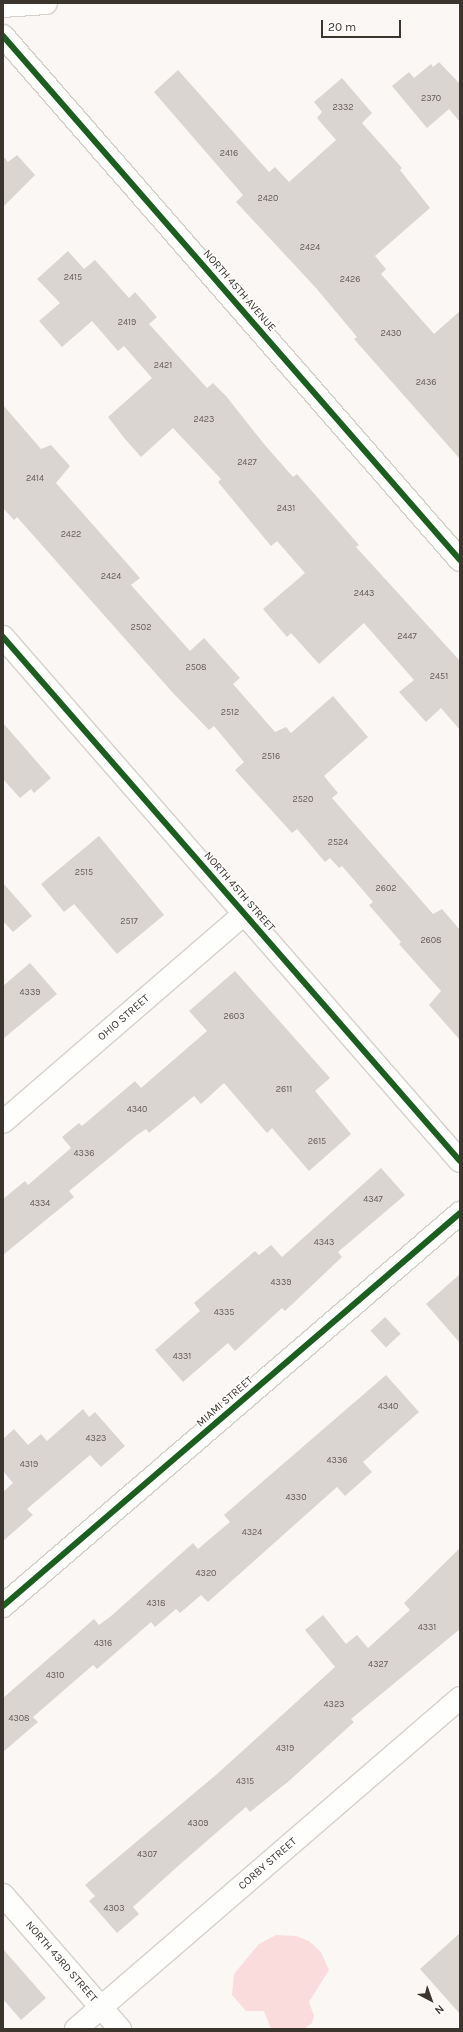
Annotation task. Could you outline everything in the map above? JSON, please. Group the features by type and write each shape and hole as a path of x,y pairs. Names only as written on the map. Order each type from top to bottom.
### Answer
{"street":[{"path":"3,6 46,3"},
{"name":"NORTH 45TH AVENUE","path":"3,36 460,560"},
{"name":"NORTH 45TH STREET","path":"3,637 460,1161"},
{"name":"OHIO STREET","path":"3,1122 244,914"},
{"name":"MIAMI STREET","path":"3,1606 460,1213"},
{"name":"CORBY STREET","path":"76,2029 460,1698"},
{"name":"NORTH 43RD STREET","path":"3,1896 120,2029"}],"shaded area":[{"path":"276,1935 296,1936 309,1941 321,1952 329,1970 309,2002 314,2016 312,2023 304,2029 271,2029 264,2011 246,2011 232,1995 234,1974 259,1944"}],"building":[{"path":"439,62 460,84 460,122 449,109 427,128 392,86 409,72 414,78 431,64 433,67"},
{"path":"178,70 269,172 275,167 289,182 336,140 317,118 322,112 314,102 342,78 372,113 362,123 402,168 400,170 430,208 375,256 386,269 381,274 434,334 460,311 460,459 354,339 357,337 316,288 236,202 243,195 154,92"},
{"path":"17,155 35,175 3,207 3,156 8,162"},
{"path":"68,251 84,269 95,260 129,298 135,292 157,317 149,324 207,388 213,383 226,396 264,444 293,477 297,474 359,545 356,547 460,661 460,730 441,708 426,722 399,692 414,680 364,623 319,664 291,633 287,637 263,609 305,573 277,541 271,546 218,482 221,479 173,428 141,457 125,439 108,417 152,378 124,346 118,351 92,321 62,347 39,321 60,303 37,279"},
{"path":"3,405 41,449 51,445 70,466 56,483 140,578 131,585 190,651 204,638 240,678 233,684 275,732 286,727 291,733 333,696 368,737 324,776 338,793 332,798 433,914 442,909 460,930 460,1040 429,1005 441,991 399,944 401,942 369,905 373,902 342,866 339,868 330,858 325,862 297,829 292,833 235,770 244,762 214,726 209,730 173,693 17,517 14,520 3,508"},
{"path":"3,723 51,778 34,793 31,789 20,798 3,779"},
{"path":"99,836 164,915 117,954 74,904 64,912 41,884"},
{"path":"3,883 32,916 13,932 3,921"},
{"path":"30,963 57,994 3,1039 3,986"},
{"path":"235,971 330,1078 315,1091 351,1134 309,1171 272,1128 267,1133 224,1083 201,1104 194,1096 149,1133 146,1129 137,1135 69,1191 74,1197 3,1255 3,1199 25,1181 28,1185 71,1148 62,1137 79,1123 82,1126 135,1081 141,1088 207,1031 189,1011"},
{"path":"381,1168 405,1195 338,1252 342,1257 285,1311 282,1308 235,1351 228,1343 183,1382 155,1350 200,1311 194,1303 255,1251 259,1255 271,1245 282,1257"},
{"path":"460,1274 460,1343 426,1304"},
{"path":"385,1317 401,1334 386,1347 370,1331"},
{"path":"386,1375 419,1412 363,1462 372,1472 345,1496 337,1487 208,1602 201,1595 180,1613 176,1609 155,1627 151,1622 97,1669 93,1665 33,1717 38,1722 3,1752 3,1698 94,1619 99,1625 110,1617 193,1543 198,1549 230,1522 224,1515"},
{"path":"83,1409 89,1417 95,1412 125,1446 101,1467 90,1455 27,1509 33,1515 3,1541 3,1492 13,1483 3,1471 3,1439 14,1429 28,1445 41,1434 47,1441"},
{"path":"460,1548 460,1629 351,1719 354,1722 289,1781 250,1812 246,1807 178,1866 133,1907 139,1914 117,1933 89,1901 95,1896 85,1885 217,1774 335,1667 305,1630 323,1615 346,1644 357,1635 368,1648 410,1610 404,1603"},
{"path":"460,1933 460,2014 420,1969"},
{"path":"3,1949 46,1998 21,2020 3,1999"}],"cycle path":[{"path":"3,36 460,560"},
{"path":"3,637 460,1161"},
{"path":"3,1606 460,1213"}]}
